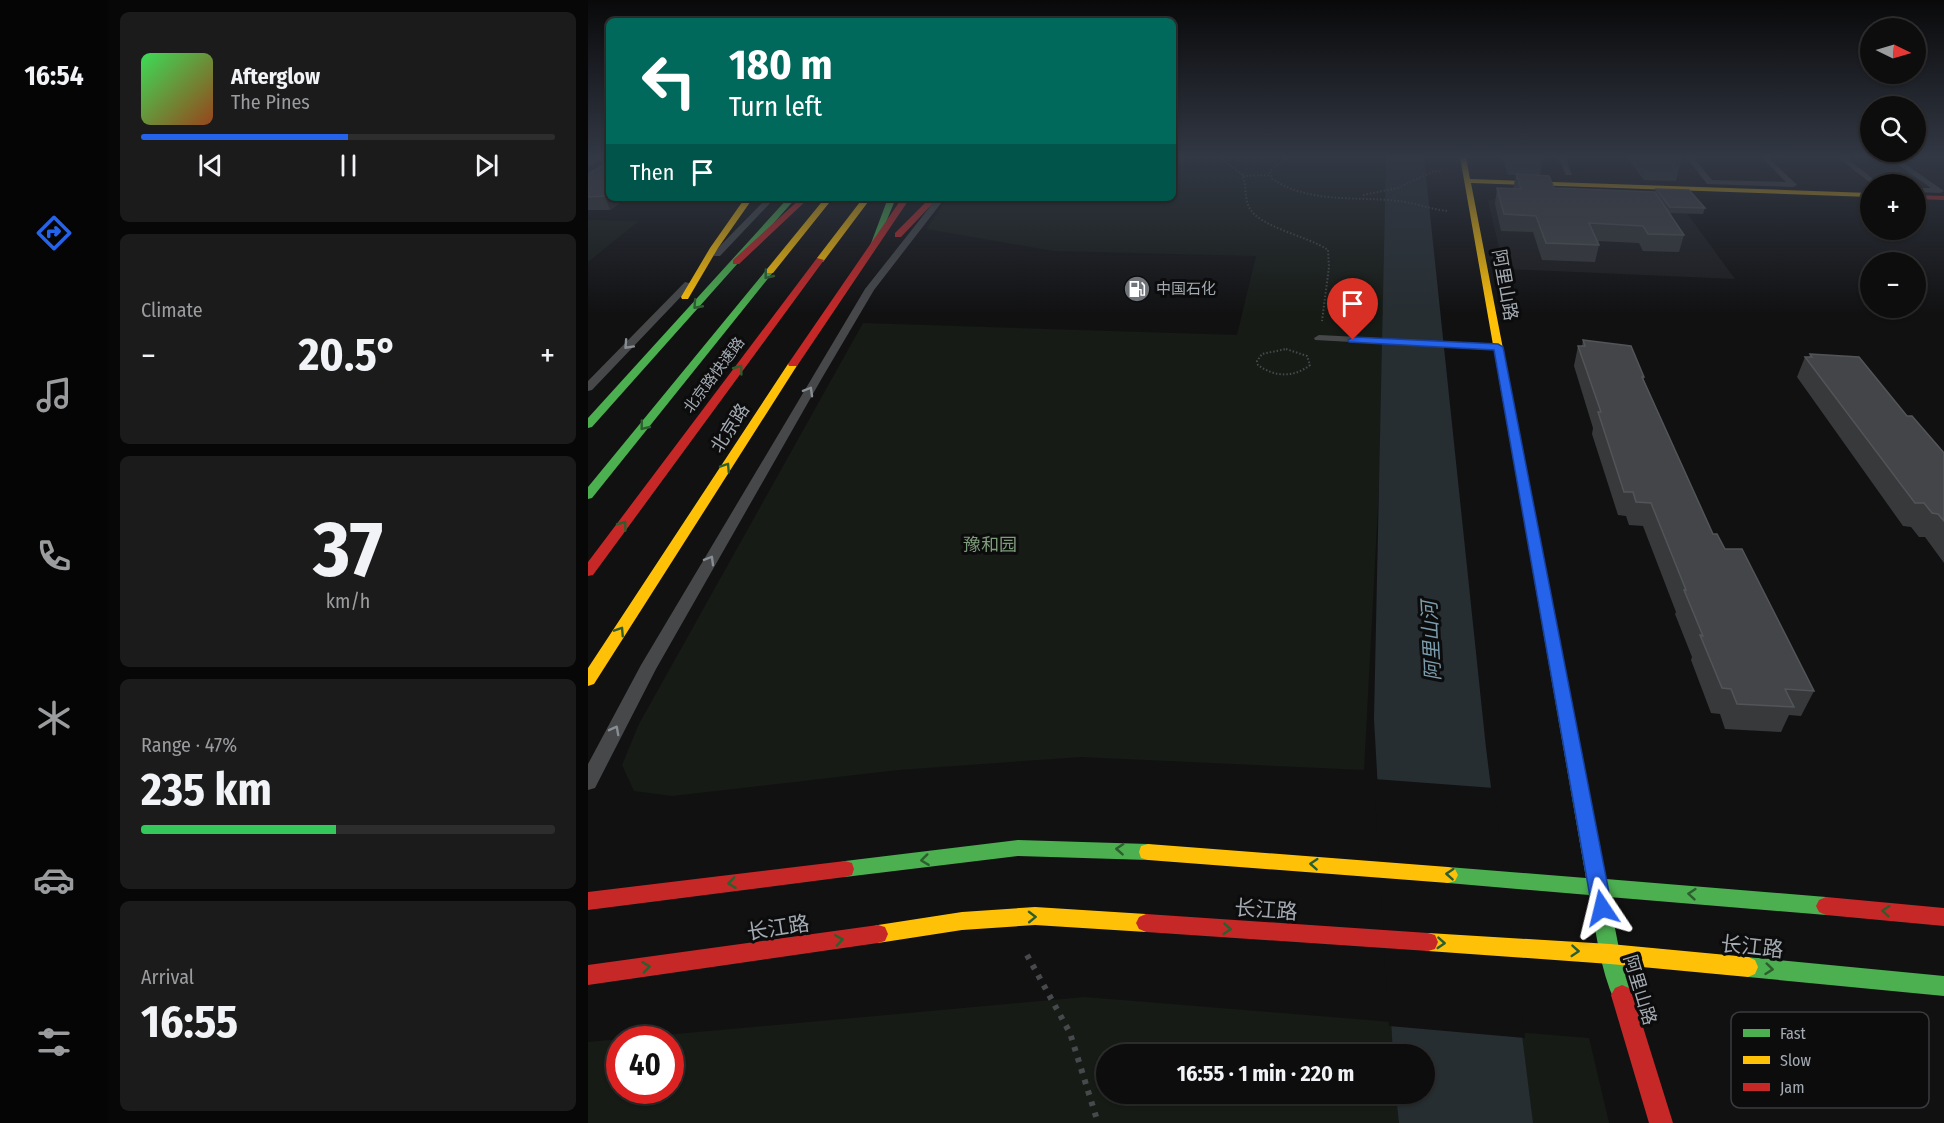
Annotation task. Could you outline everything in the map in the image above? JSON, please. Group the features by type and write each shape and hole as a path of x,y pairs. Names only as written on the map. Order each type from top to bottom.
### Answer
{"main road":[{"path":"638,370 714,248 741,209"},
{"path":"588,425 782,209"},
{"path":"736,262 794,209"},
{"name":"北京路快速路","path":"588,495 820,209"},
{"name":"北京路快速路","path":"588,572 858,209"},
{"path":"873,244 887,209"},
{"name":"北京路","path":"588,680 834,301 898,209"},
{"path":"834,301 921,209"},
{"name":"阿里山路","path":"1473,209 1610,954 1661,1123"},
{"path":"588,901 1018,848 1111,849 1598,886 1944,917"},
{"name":"长江路","path":"588,975 741,955 962,921 1035,916 1610,954 1944,987"}],"lane":[{"path":"588,388 760,209"},
{"path":"588,782 646,669 816,378 870,289 932,209"},
{"path":"1319,338 1498,347"}],"path":[{"path":"1249,209 1250,212 1271,223 1315,240 1328,250 1329,267 1319,338 1299,352 1269,351 1259,357 1258,366 1279,374 1297,373 1310,365 1307,356 1299,352"},
{"path":"1435,209 1440,211"},
{"path":"1006,918 1070,1033 1098,1123"}],"shaded area":[{"path":"1490,209 1684,209 1735,279 1504,269"}],"green space":[{"name":"豫和园","path":"940,209 1388,209 1385,375 1364,770 1081,757 898,770 672,796 634,791 622,765 639,724 863,323 1237,335 1256,256 1053,251 926,229"},
{"path":"588,220 639,221 588,262"},
{"path":"1085,997 1589,1038 1609,1123 588,1123 588,1042 606,1040 606,1104 684,1104 684,1033"}],"water":[{"name":"阿里山河","path":"1385,209 1429,209 1486,748 1533,1123 1399,1123 1397,1104 1435,1104 1435,1044 1392,1044 1374,719"}],"pier":[{"path":"1374,779 1494,788 1525,1038 1389,1026"}],"building":[{"path":"1503,209 1667,209 1684,235 1648,234 1643,226 1589,223 1599,245 1546,243 1536,216 1504,214"},
{"path":"1583,340 1631,346 1644,377 1642,377 1713,534 1717,534 1725,549 1742,549 1814,691 1785,689 1794,707 1737,704 1731,689 1722,688 1651,503 1636,502 1633,492 1624,492 1598,412 1601,412 1578,346 1585,346"},
{"path":"1810,354 1859,357 1907,416 1912,416 1944,453 1944,521 1938,514 1932,513 1924,503 1915,503 1805,357 1812,357"}],"traffic: fast":[{"path":"588,425 782,209"},
{"path":"873,244 887,209"},
{"path":"588,495 770,271"},
{"path":"1527,504 1610,954 1622,995"},
{"path":"845,869 1018,848 1148,852"},
{"path":"1448,875 1826,906"},
{"path":"1748,967 1944,986"}],"traffic: slow":[{"path":"685,297 714,248 741,209"},
{"path":"770,271 820,209"},
{"path":"820,260 858,209"},
{"path":"1473,209 1527,504"},
{"path":"588,680 793,364"},
{"path":"1148,852 1448,875"},
{"path":"878,934 962,921 1035,916 1146,923"},
{"path":"1428,942 1610,954 1748,967"}],"traffic: jam":[{"path":"736,262 793,209"},
{"path":"793,364 898,209"},
{"path":"898,235 923,209"},
{"path":"588,572 820,260"},
{"path":"588,901 845,869"},
{"path":"1826,906 1944,917"},
{"path":"1146,923 1428,942"},
{"path":"588,975 878,934"},
{"path":"1622,995 1661,1123"}],"place":[{"name":"中国石化","path":"1137,289"}],"route":[{"path":"1353,340 1498,347 1602,908"}]}
